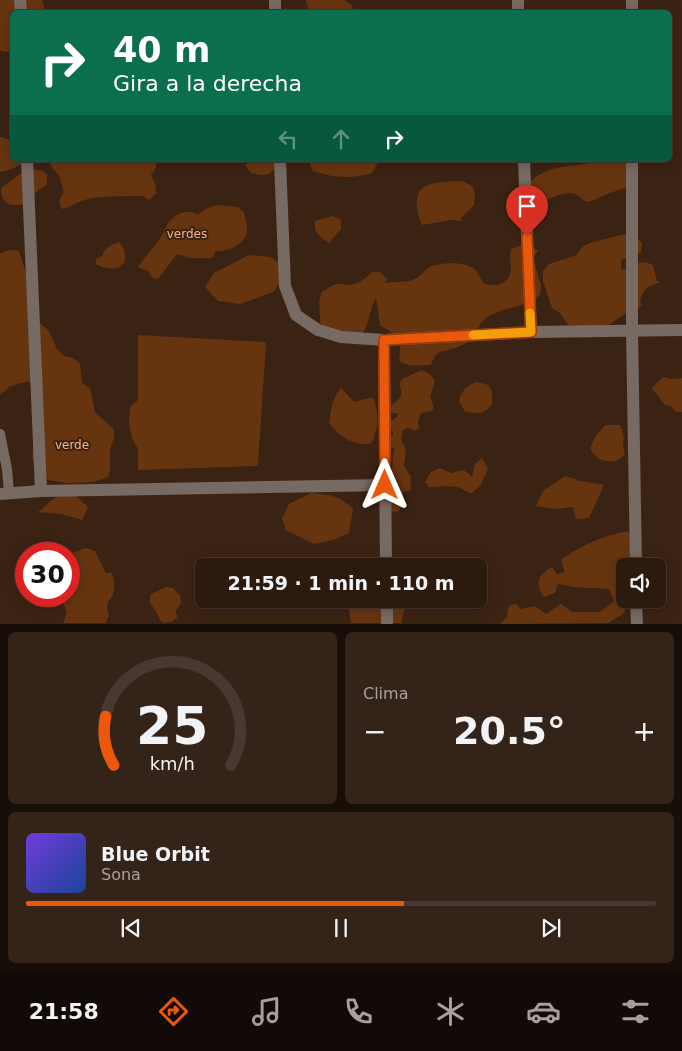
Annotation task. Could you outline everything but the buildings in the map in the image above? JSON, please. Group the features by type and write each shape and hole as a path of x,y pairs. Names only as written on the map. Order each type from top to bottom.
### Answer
{"street":[{"path":"27,162 41,491"},
{"path":"280,162 285,286 296,315 318,330 341,337 384,340 531,332 682,330"},
{"path":"524,162 531,332"},
{"path":"632,162 632,330 636,558"},
{"path":"384,340 386,558"},
{"path":"5,494 41,491 385,485"},
{"path":"386,608 387,624"},
{"path":"636,608 637,624"}],"lane":[{"path":"0,434 7,469 5,494"}],"green space":[{"path":"0,0 42,0 45,10 10,10 10,51 6,52 0,50"},
{"path":"306,0 344,0 351,4 354,10 308,10"},
{"path":"0,137 10,140 10,162 24,162 14,168 0,172"},
{"path":"50,162 157,162 151,175 155,183 156,193 149,200 143,196 101,197 84,200 62,209 59,201 64,192 59,175 52,168"},
{"path":"250,162 280,162 276,168 269,173 271,174 261,175 251,173 245,165"},
{"path":"309,162 378,162 372,173 357,176 342,177 313,171"},
{"path":"634,162 632,184 586,202 579,196 567,193 560,194 522,213 514,207 518,196 534,178 552,169 590,163"},
{"path":"34,169 43,171 47,175 47,184 23,202 23,204 14,205 7,203 2,197 1,188 21,173"},
{"path":"456,181 465,182 473,187 475,196 474,205 461,218 462,221 451,220 422,225 417,208 420,191 431,184"},
{"name":"verdes","path":"218,205 237,207 244,212 246,234 237,246 216,251 212,258 190,258 177,254 158,279 152,277 148,271 138,267 173,218 187,212 198,215 210,207"},
{"path":"332,216 341,220 341,229 329,243 318,234 315,229 315,221"},
{"path":"625,234 635,236 642,243 641,252 621,260 621,269 629,270 640,263 649,263 653,265 657,281 660,282 644,291 640,302 642,305 635,311 626,313 610,324 589,332 571,329 560,313 552,308 543,281 543,271 549,264 577,255 582,247 590,243"},
{"path":"119,242 124,249 125,256 121,265 110,269 96,264 96,259 102,256 107,248"},
{"path":"529,246 538,250 533,259 541,285 540,295 532,301 492,314 484,319 479,326 477,336 461,346 440,352 435,356 431,365 411,365 399,361 400,341 396,335 380,325 376,298 363,333 321,330 319,301 322,292 333,286 358,283 372,272 381,272 387,280 385,283 409,281 417,278 431,267 450,263 469,266 476,271 484,284 498,285 505,281 510,274 511,249"},
{"name":"verde","path":"9,250 19,251 29,283 29,314 49,331 57,349 64,356 73,358 80,364 82,383 90,388 95,412 114,430 108,477 92,482 72,483 53,481 37,475 32,457 39,398 29,381 10,386 0,395 0,254"},
{"name":"verdes","path":"249,255 271,257 286,269 280,283 273,292 240,304 218,301 205,287 214,273"},
{"path":"138,335 266,342 258,466 138,470 138,449 132,438 129,423 130,407 138,400"},
{"path":"422,370 430,374 435,381 430,397 434,408 432,411 421,413 418,422 419,427 416,431 408,428 403,430 401,439 406,450 404,466 411,477 410,491 404,491 401,500 402,505 399,511 394,513 379,497 378,490 389,477 392,470 395,448 387,446 388,439 393,435 389,427 391,421 398,414 390,412 392,405 401,396 399,384 402,379"},
{"path":"663,377 671,379 682,378 682,412 677,412 671,406 665,405 652,388"},
{"path":"477,382 488,385 492,391 492,404 483,412 465,412 459,401 461,394 470,385"},
{"path":"341,388 354,402 373,397 377,420 372,443 360,444 348,440 329,423 331,409"},
{"path":"605,425 620,425 624,437 623,446 625,454 616,461 606,461 597,457 590,448 596,436"},
{"path":"482,458 488,469 480,486 472,493 449,486 429,487 425,482 431,472 440,468 451,473 464,470 472,477 475,464"},
{"path":"565,476 604,485 589,518 576,519 573,507 556,509 536,506 543,491"},
{"name":"verde","path":"67,488 88,507 82,520 62,514 38,512"},
{"path":"311,493 334,496 353,509 349,533 333,540 314,544 286,530 282,519 289,504"},
{"path":"627,531 636,542 633,558 616,558 616,608 626,608 623,614 608,623 500,624 507,617 508,608 512,605 517,604 520,609 535,606 546,614 561,604 572,612 600,612 614,601 609,589 558,584 555,593 544,597 539,588 538,583 543,573 552,567 557,574 565,572 561,560 577,549 600,539"},
{"path":"86,548 95,551 106,573 112,573 114,588 107,607 109,614 106,623 63,623 67,613 65,607 80,607 80,550"},
{"path":"166,587 173,588 180,595 181,603 176,611 177,618 171,622 164,623 159,619 150,600 151,594"},
{"path":"405,608 401,623 351,623 349,609"}],"slow traffic":[{"path":"473,335 531,332 530,313"}],"route":[{"path":"385,485 384,340 531,332 527,236"}]}
